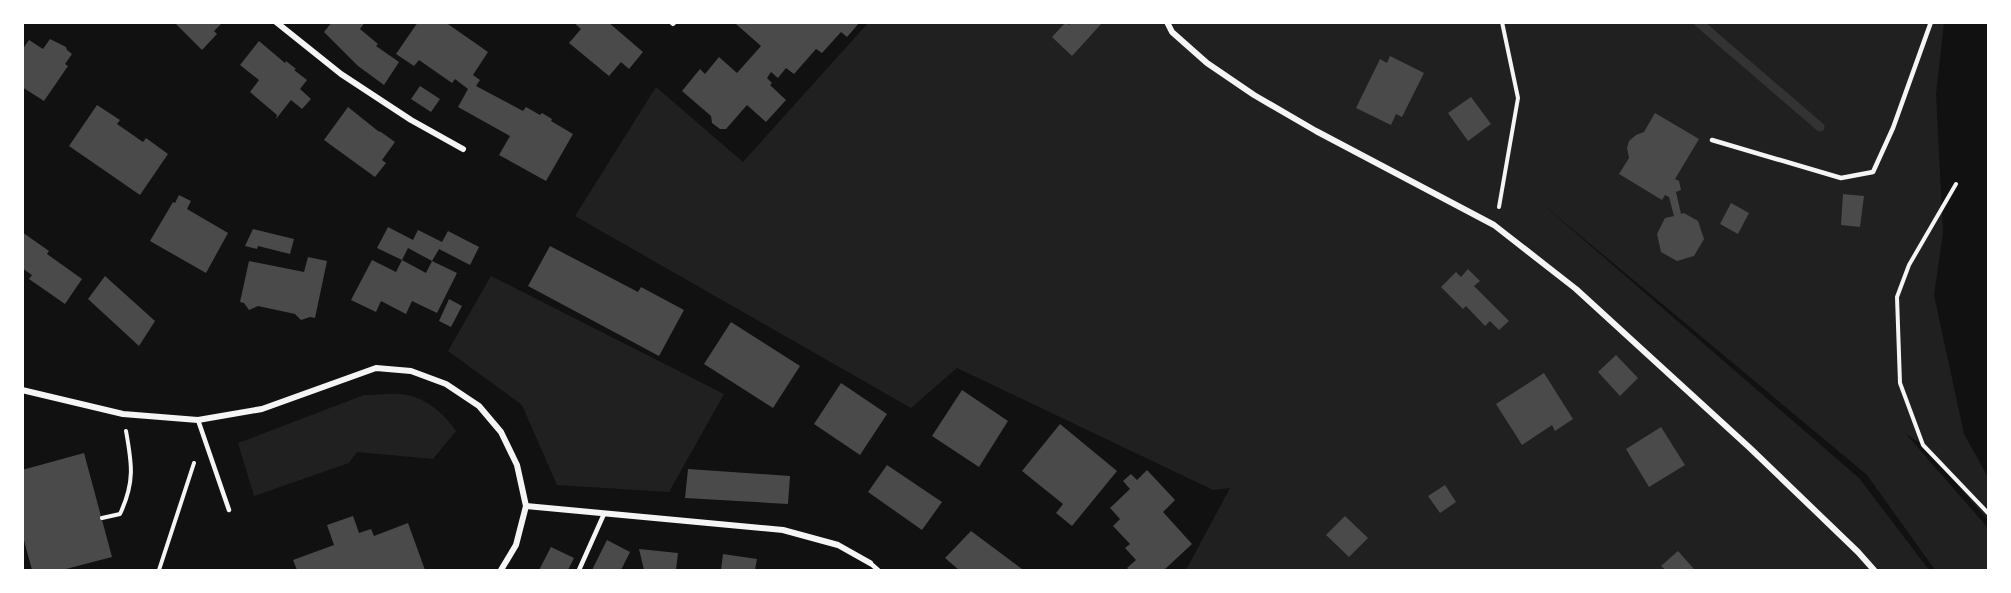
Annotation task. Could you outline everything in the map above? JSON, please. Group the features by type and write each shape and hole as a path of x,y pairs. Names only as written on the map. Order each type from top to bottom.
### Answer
{"street":[{"path":"276,22 341,74 411,120 463,149"},
{"path":"1167,22 1172,32 1208,63 1254,95 1316,131 1494,225 1585,297 1751,449 1875,570"},
{"path":"22,390 123,414 198,420 262,409 376,368 411,371 446,384 479,406 501,432 517,465 526,506 516,545 501,570"},
{"path":"526,506 783,530 838,545 870,563"}],"lane":[{"path":"1712,140 1841,178 1873,172 1893,128 1931,22"},
{"path":"198,420 229,510"},
{"path":"579,570 604,514"},
{"path":"870,563 878,570"}],"path":[{"path":"1494,225 1502,197 1518,98 1502,22"},
{"path":"1956,184 1909,265 1897,297 1900,383 1923,445 1989,513"},
{"path":"102,519 120,514 132,480 131,459 123,414"},
{"path":"159,570 195,460"}],"shaded area":[{"path":"868,23 1944,23 1936,94 1943,233 1934,295 1964,434 1988,477 1988,520 1923,445 1906,434 1988,528 1988,570 1935,570 1867,475 1540,202 1859,478 1929,570 1186,570 1230,488 1213,490 957,368 911,408 575,216 656,87 743,162"},
{"path":"491,276 724,394 669,492 557,485 522,405 448,351"},
{"path":"397,394 415,397 435,408 456,431 433,459 357,452 349,463 254,496 238,443 364,395"}],"building":[{"path":"174,22 223,22 214,31 217,34 202,50"},
{"path":"332,22 365,22 360,29 378,44 376,46 399,62 384,85 358,66 324,32"},
{"path":"418,22 445,22 488,52 473,75 480,80 476,86 523,111 526,107 540,115 542,113 573,134 546,181 499,155 510,136 458,107 468,89 455,79 452,83 419,60 414,66 396,54"},
{"path":"573,22 608,22 643,52 629,69 621,62 609,76 569,43 581,29"},
{"path":"738,22 768,22 770,24 771,22 860,22 847,37 841,32 822,53 816,49 794,74 786,68 778,78 771,72 767,78 772,83 770,85 786,100 766,122 747,105 726,129 720,129 712,123 711,116 682,91 700,69 705,74 719,57 737,73 761,46 736,24"},
{"path":"1066,22 1069,25 1072,22 1103,22 1072,56 1052,37"},
{"path":"50,39 66,47 72,54 65,64 68,66 44,101 22,87 22,50 29,40 43,49"},
{"path":"259,41 307,80 300,89 311,99 302,109 291,100 276,119 277,115 250,92 259,80 240,65"},
{"path":"1390,56 1424,73 1402,117 1396,114 1391,125 1356,108 1380,59 1387,63"},
{"path":"420,86 440,99 431,112 411,99"},
{"path":"1471,97 1491,124 1468,141 1448,113"},
{"path":"97,105 120,120 117,124 143,142 146,138 168,154 140,195 69,146"},
{"path":"348,107 395,142 382,160 386,163 375,177 324,140"},
{"path":"1655,113 1699,139 1675,179 1679,181 1681,190 1676,192 1681,214 1684,213 1698,221 1704,239 1694,256 1677,261 1661,252 1657,234 1665,218 1674,216 1669,197 1665,195 1662,200 1619,174 1629,158 1627,148 1629,141 1644,132"},
{"path":"1843,194 1864,196 1860,227 1841,225"},
{"path":"179,195 191,201 187,209 228,233 206,273 150,241"},
{"path":"1731,203 1749,213 1738,234 1720,224"},
{"path":"388,227 413,240 418,230 442,242 448,231 479,247 470,265 439,249 432,261 408,248 402,260 377,248"},
{"path":"253,229 294,239 290,254 258,246 257,249 245,246"},
{"path":"22,232 49,251 47,254 82,279 65,304 29,279 32,275 22,268"},
{"path":"550,246 638,292 641,287 684,310 659,356 528,286"},
{"path":"308,257 327,261 315,318 301,320 295,314 258,306 249,310 244,303 240,302 249,261 304,272"},
{"path":"372,260 396,272 402,260 426,273 432,261 457,273 437,313 412,301 406,314 381,301 376,312 351,300"},
{"path":"1468,269 1480,281 1474,286 1509,321 1499,330 1490,321 1485,326 1466,306 1463,309 1441,287 1456,272 1461,277"},
{"path":"105,276 155,321 139,346 88,299"},
{"path":"449,299 462,306 451,327 439,321"},
{"path":"731,322 800,366 773,408 704,364"},
{"path":"1616,355 1638,378 1620,396 1598,372"},
{"path":"1544,373 1573,419 1555,431 1552,425 1522,445 1496,404"},
{"path":"841,383 887,414 860,455 814,424"},
{"path":"962,390 1008,421 979,467 932,436"},
{"path":"1060,424 1117,471 1072,526 1056,513 1063,504 1022,471"},
{"path":"1661,427 1685,465 1649,487 1626,449"},
{"path":"84,453 112,557 62,570 32,570 22,533 22,470"},
{"path":"887,465 942,502 922,530 868,492"},
{"path":"688,469 790,476 788,504 685,498"},
{"path":"1147,470 1175,500 1163,512 1192,544 1164,570 1129,570 1127,568 1136,560 1125,548 1130,544 1113,526 1120,519 1110,508 1130,489 1123,481 1131,474 1137,480"},
{"path":"1445,485 1456,502 1440,513 1428,496"},
{"path":"353,516 359,533 371,529 374,536 408,523 425,570 297,570 293,560 334,545 327,525"},
{"path":"1345,516 1368,538 1349,557 1326,535"},
{"path":"971,531 1022,569 959,570 945,558"},
{"path":"607,540 630,552 621,570 592,570"},
{"path":"551,547 574,558 568,570 539,570"},
{"path":"639,549 678,553 676,570 644,570"},
{"path":"1678,551 1694,569 1666,570 1661,566"},
{"path":"723,554 757,559 755,570 721,570"}],"waterway":[{"path":"1698,22 1820,127"}]}
